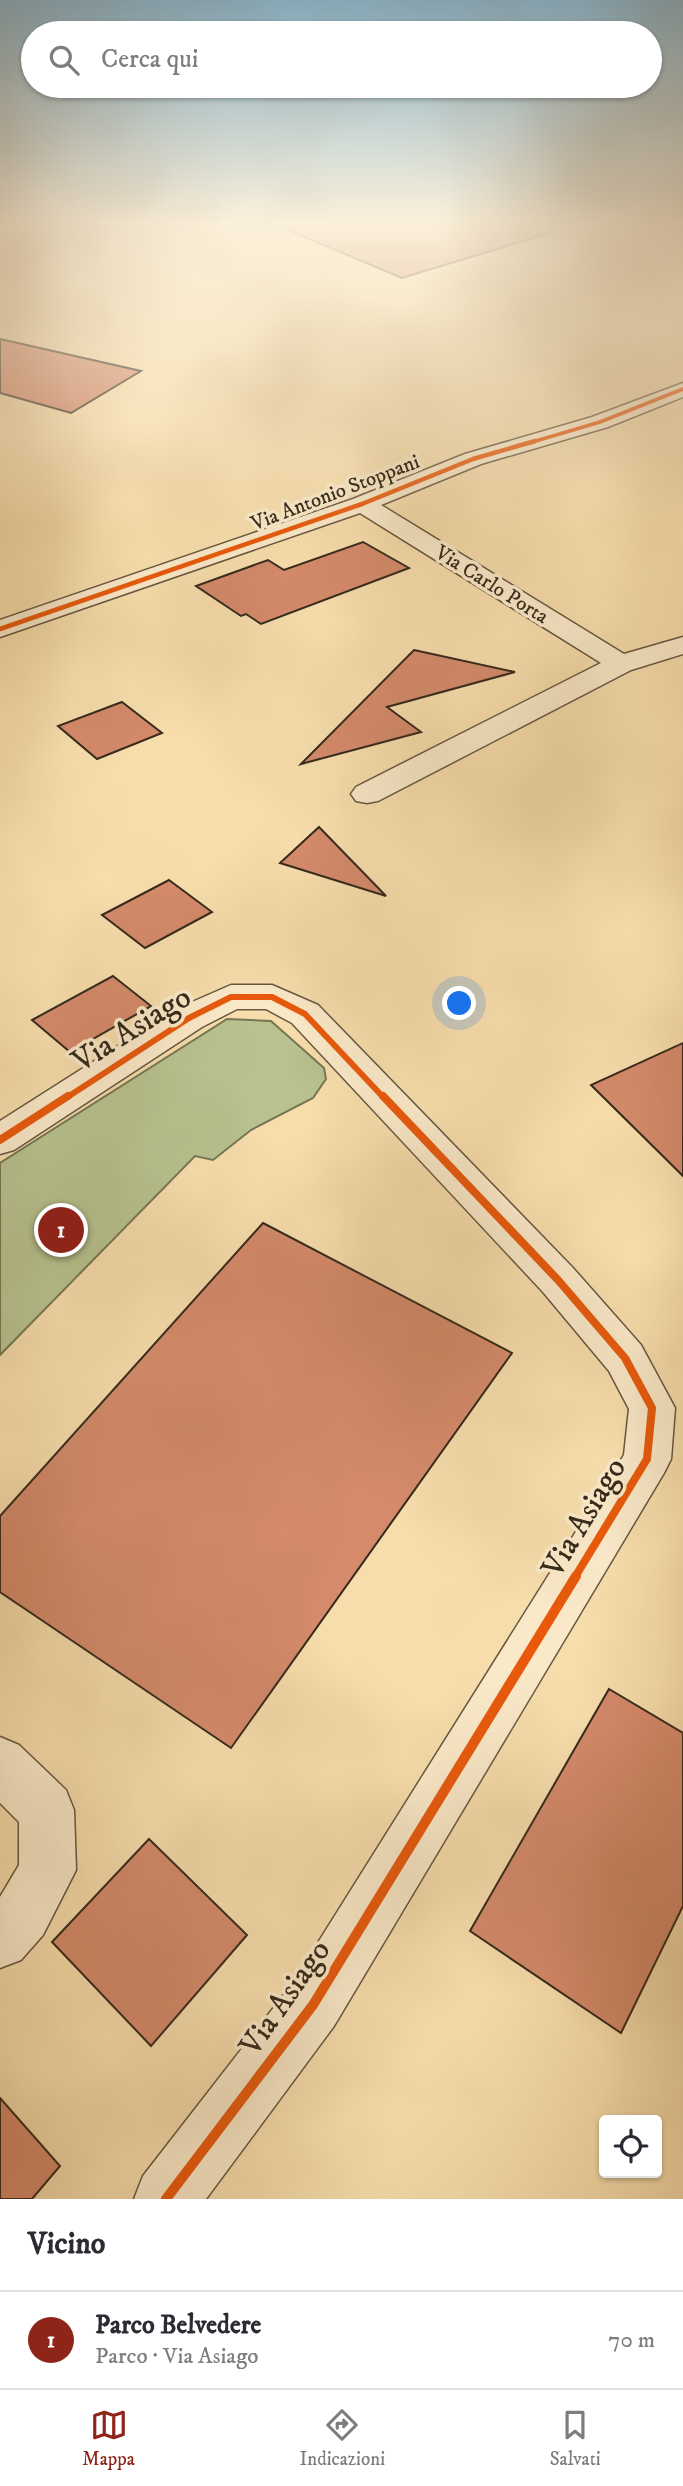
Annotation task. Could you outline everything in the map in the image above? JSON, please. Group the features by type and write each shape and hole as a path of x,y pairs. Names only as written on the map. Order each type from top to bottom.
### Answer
{"street":[{"name":"Via Antonio Stoppani","path":"0,629 362,503 461,463 600,422 683,389"},
{"name":"Via Carlo Porta","path":"362,503 621,664"},
{"path":"367,794 621,664 683,645"},
{"name":"Via Asiago","path":"0,1140 189,1018 231,997 272,997 305,1014 558,1280 625,1358 652,1408 647,1459 313,2005 166,2199"},
{"path":"0,1764 46,1810 48,1870 23,1915 0,1939"}],"green space":[{"path":"227,1019 271,1021 324,1068 326,1079 313,1098 251,1130 213,1160 195,1156 0,1355 0,1163"}],"building":[{"path":"0,339 141,371 71,413 0,393"},
{"path":"363,542 409,568 261,624 246,614 241,616 196,586 268,560 284,570"},
{"path":"414,650 515,672 387,707 421,732 301,764"},
{"path":"122,702 162,733 97,759 58,726"},
{"path":"319,827 386,896 280,863"},
{"path":"169,880 212,912 145,948 102,915"},
{"path":"113,976 151,1006 70,1052 32,1020"},
{"path":"683,1043 683,1176 591,1085"},
{"path":"263,1223 512,1353 231,1748 0,1592 0,1516"},
{"path":"609,1689 683,1733 683,1906 621,2033 470,1931"},
{"path":"149,1839 247,1935 151,2046 52,1942"},
{"path":"0,2098 60,2166 32,2199 0,2199"}],"cycle path":[{"path":"0,629 362,504 473,459 600,422 683,389"},
{"path":"0,1140 189,1018 231,997 272,997 305,1014 558,1280 625,1358 652,1408 647,1459 313,2005 166,2199"}],"place":[{"name":"Parco Belvedere","path":"61,1230"}]}
